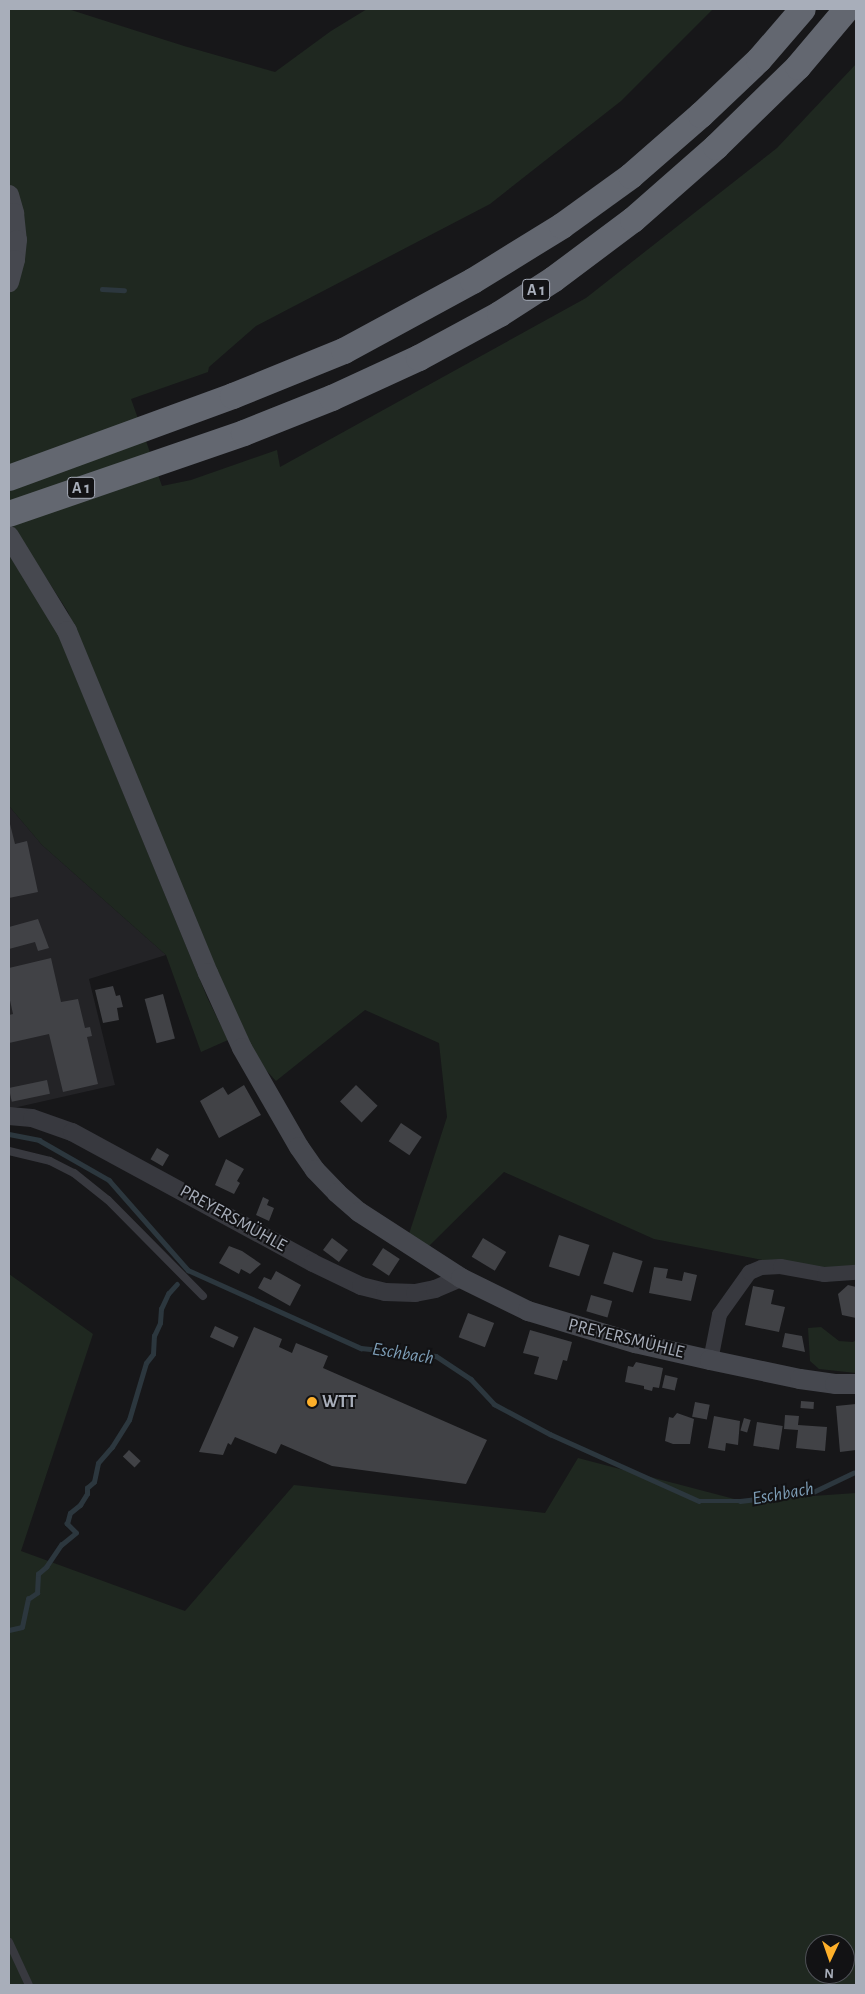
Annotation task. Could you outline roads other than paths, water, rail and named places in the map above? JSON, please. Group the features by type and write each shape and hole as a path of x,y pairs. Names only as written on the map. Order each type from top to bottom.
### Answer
{"highway":[{"name":"A 1","path":"9,478 233,396 344,351 473,281 562,226 631,176 701,115 759,60 803,9"},
{"name":"A 1","path":"9,514 154,462 244,433 332,398 419,358 500,314 554,279 633,220 716,147 798,67 847,9"}],"main road":[{"path":"9,282 17,246 16,226 10,198"},
{"name":"PREYERSMÜHLE","path":"9,536 67,631 227,1018 259,1080 315,1170 360,1212 461,1278 521,1308 562,1323 710,1360 800,1379 835,1384 856,1384"}],"street":[{"name":"PREYERSMÜHLE","path":"9,1116 32,1118 72,1132 313,1263 362,1286 385,1292 415,1293 442,1287 461,1278"},
{"path":"710,1360 719,1314 749,1272 761,1267 780,1266 824,1274 856,1272"}],"lane":[{"path":"9,1150 50,1161 74,1173 108,1200 180,1276 203,1296"},
{"path":"9,1942 29,1985"}],"waterway":[{"path":"102,289 124,290"},
{"name":"Eschbach","path":"9,1134 39,1140 109,1180 188,1270 361,1348 436,1356 471,1379 494,1404 550,1434 699,1501 740,1501 811,1493 853,1473"},
{"path":"9,1630 22,1627 28,1599 37,1593 38,1574 46,1567 61,1545 76,1533 67,1524 70,1513 80,1505 87,1494 87,1488 94,1482 98,1463 112,1447 129,1420 146,1363 153,1354 154,1336 160,1323 161,1309 168,1294 177,1284"}],"place":[{"name":"WTT","path":"312,1402"}]}
